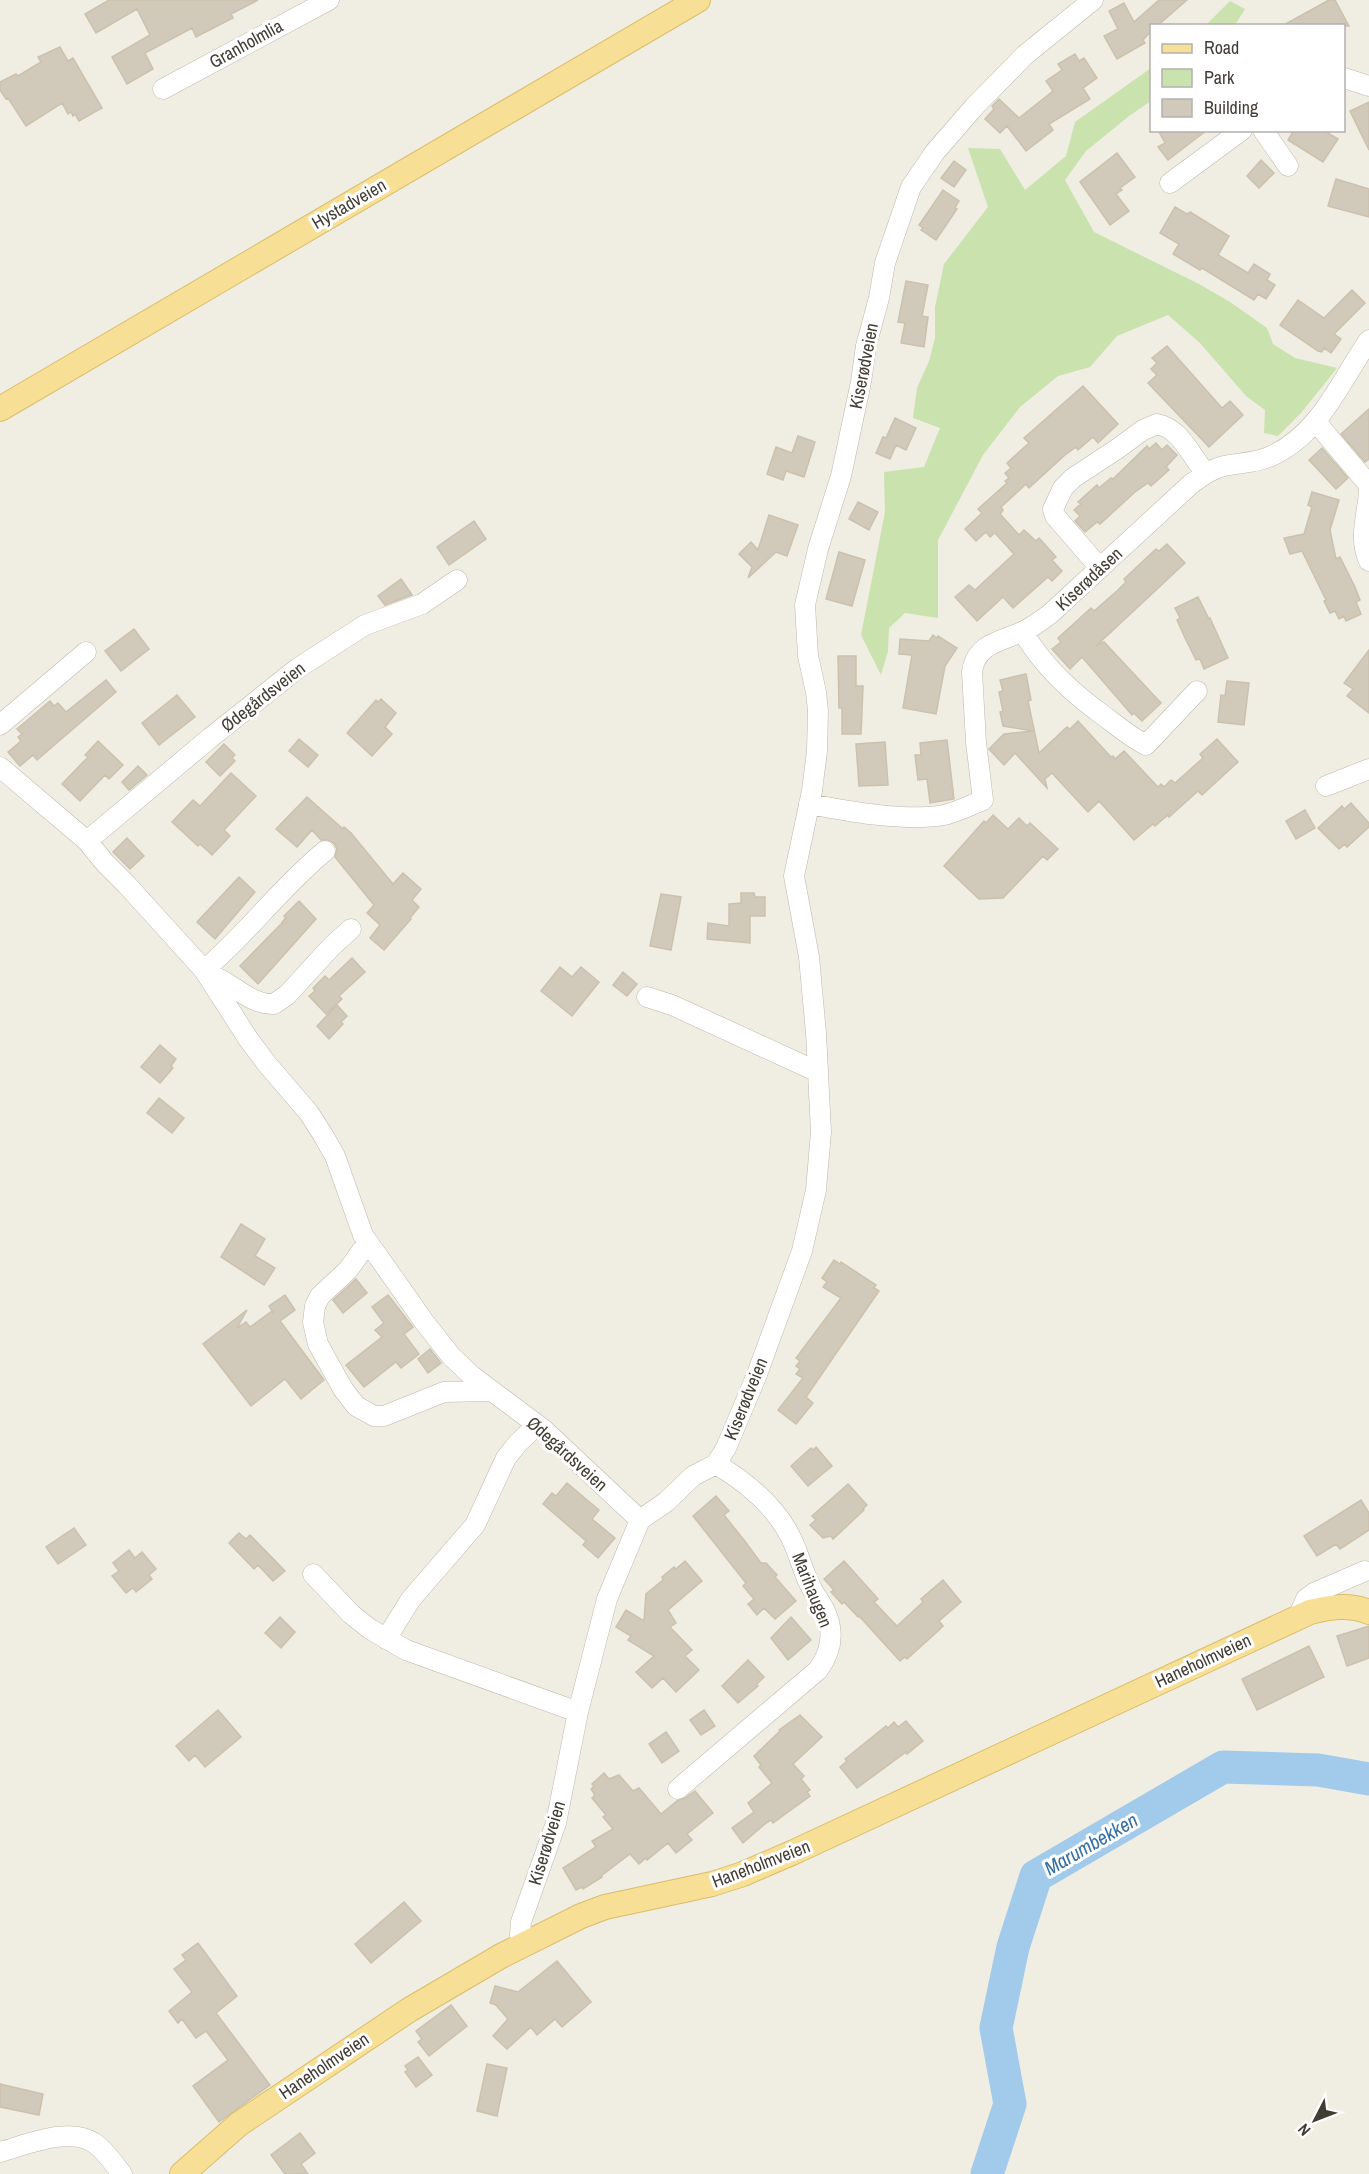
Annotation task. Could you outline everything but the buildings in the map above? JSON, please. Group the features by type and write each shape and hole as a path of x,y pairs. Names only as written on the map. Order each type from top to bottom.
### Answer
{"main road":[{"name":"Hystadveien","path":"0,409 698,0"},
{"name":"Haneholmveien","path":"182,2174 220,2138 239,2124 446,1987 581,1916 605,1907 712,1884 743,1874 1298,1617 1334,1607 1350,1607 1369,1612"}],"street":[{"name":"Granholmlia","path":"163,89 329,0"},
{"name":"Kiserødveien","path":"716,1464 734,1431 756,1377 802,1251 816,1190 821,1132 818,1072 809,957 794,876 817,751 818,711 808,656 805,605 818,549 841,476 861,382 866,346 879,298 885,264 911,187 935,152 974,107 1025,55 1093,0"},
{"path":"1345,78 1369,86"},
{"path":"1170,183 1239,132"},
{"path":"1264,132 1288,166"},
{"name":"Kiserødåsen","path":"809,804 893,816 923,817 944,814 983,800 976,735 973,665 982,650 1023,632 1050,614 1206,473 1224,466 1268,458 1299,440 1316,422 1369,340"},
{"path":"1316,422 1369,485"},
{"path":"1100,568 1055,516 1053,509 1063,488 1073,477 1118,449 1143,430 1157,424 1170,429 1182,440 1206,473"},
{"path":"1369,490 1363,527 1369,561"},
{"name":"Ødegårdsveien","path":"87,841 298,668 365,625 422,604 457,580"},
{"path":"1023,632 1033,648 1076,695 1119,728 1146,745 1197,691"},
{"path":"0,725 86,652"},
{"name":"Ødegårdsveien","path":"0,767 87,841 206,972 249,1040 309,1113 335,1156 363,1234 451,1356 491,1391 537,1425 640,1520"},
{"path":"1326,786 1369,769"},
{"path":"206,972 325,851"},
{"name":"Ødegårdsveien","path":"206,972 260,1003 274,1004 287,995 351,928"},
{"path":"647,998 672,1005 818,1072"},
{"path":"368,1242 348,1270 320,1296 315,1306 313,1322 318,1344 343,1389 356,1406 374,1416 384,1416 444,1392 491,1391"},
{"path":"386,1639 411,1599 475,1526 506,1458 537,1425"},
{"path":"640,1520 666,1502 693,1476 716,1464"},
{"name":"Marihaugen","path":"678,1789 818,1670 830,1649 828,1620 805,1576 790,1536 760,1496 738,1477 716,1464"},
{"name":"Kiserødveien","path":"523,1945 520,1935 521,1922 556,1823 578,1712 607,1599 640,1520"},
{"path":"1298,1617 1305,1599 1365,1571"},
{"path":"313,1574 351,1614 370,1629 406,1650 578,1712"},
{"path":"0,2152 62,2136 81,2137 95,2144 122,2174"}],"green space":[{"path":"1230,1 1245,9 1236,24 1207,24"},
{"path":"1150,69 1150,102 1086,151 1065,180 1094,232 1199,284 1230,302 1267,328 1273,344 1295,358 1337,368 1301,413 1278,436 1264,433 1265,410 1246,396 1200,343 1168,315 1117,336 1090,367 1058,376 1020,407 983,455 938,540 938,618 905,613 889,628 888,651 881,675 861,635 885,512 884,472 924,467 940,428 913,418 917,388 929,361 935,338 935,307 944,264 988,207 968,148 1000,149 1025,190 1066,156 1075,122"}],"waterway":[{"name":"Marumbekken","path":"987,2174 1010,2104 996,2028 1013,1947 1036,1876 1223,1767 1318,1770 1369,1779"}]}
